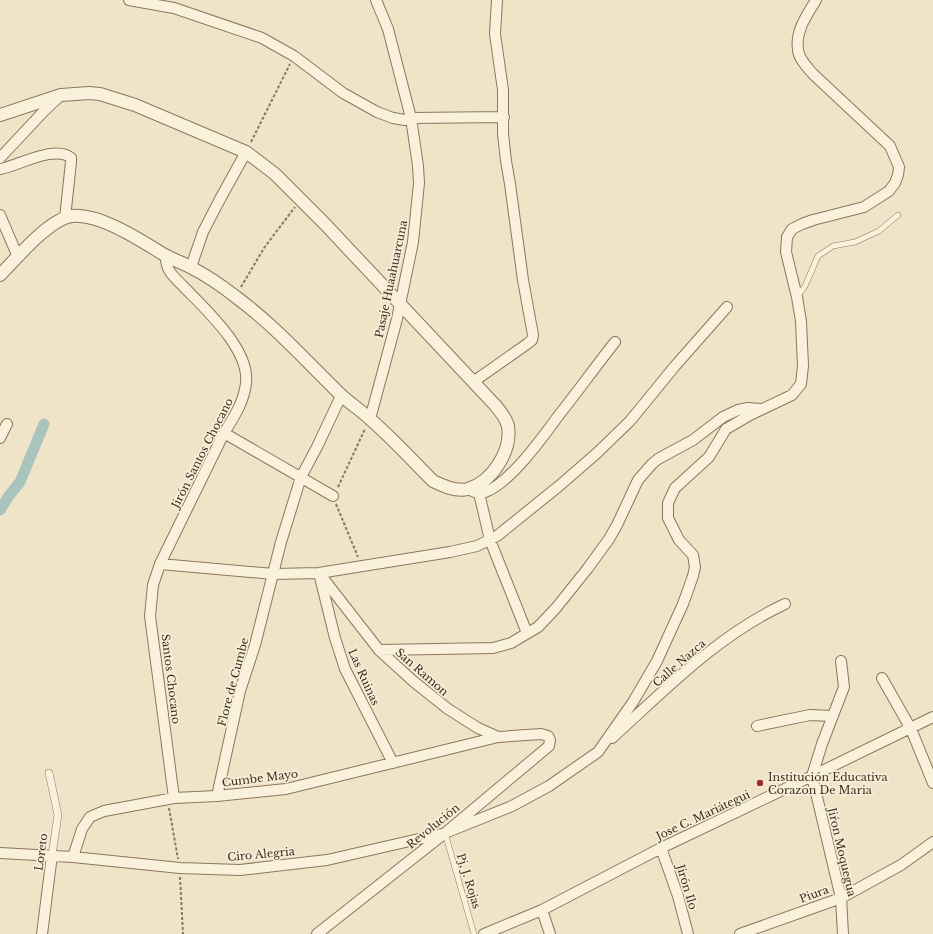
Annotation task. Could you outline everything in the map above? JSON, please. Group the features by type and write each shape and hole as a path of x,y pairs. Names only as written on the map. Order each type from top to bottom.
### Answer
{"street":[{"path":"130,0 174,8 262,38 294,56 343,93 377,112 393,118 405,120 411,118 504,117"},
{"name":"Pasaje Huaahuarcuna","path":"370,419 397,319 413,242 419,183 411,118 388,29 376,0"},
{"path":"473,382 532,340 533,335 522,272 503,134 503,90 495,34 498,0"},
{"path":"445,833 512,806 549,786 598,752 633,702 657,661 683,604 695,567 693,555 679,540 668,518 668,503 675,488 709,457 726,429 750,415 792,395 801,384 803,366 802,347 797,297 786,252 787,237 796,227 813,220 864,207 888,191 895,183 899,167 890,146 813,74 804,62 798,50 798,34 807,14 816,0"},
{"path":"0,115 61,95 95,94 128,103 246,152 275,174 300,199 503,415 508,425 508,438 505,451 498,465 484,480 468,489 458,490 445,487 433,480 370,419 341,396 259,314 191,267 166,256 110,224 94,218 71,216 51,225 0,275"},
{"path":"0,158 44,110 61,95"},
{"path":"191,267 203,232 246,152"},
{"path":"0,169 11,167 31,158 53,153 68,155 71,158 71,162 65,218"},
{"path":"0,215 18,257"},
{"name":"Jirón Santos Chocano","path":"160,564 224,432 237,412 244,396 246,382 245,366 238,351 220,325 171,273 165,262 166,256"},
{"path":"160,564 274,574 319,573 450,552 477,546 497,536 527,513 597,453 630,421 675,366 727,307"},
{"path":"468,489 479,493 494,487 532,451 614,342"},
{"name":"Flore de Cumbe","path":"217,796 240,692 255,645 301,477 341,396"},
{"path":"379,650 493,648 511,643 538,627 548,618 588,568 617,525 638,480 652,464 658,459 693,440 723,417 743,409 763,409"},
{"path":"0,438 7,424"},
{"path":"224,432 333,496"},
{"path":"479,493 490,540 527,633"},
{"name":"Santos Chocano","path":"160,564 153,585 150,616 174,798"},
{"name":"San Ramon","path":"319,573 379,650 413,682 448,709 478,728 498,737 541,734"},
{"name":"Las Ruinas","path":"319,573 332,618 335,638 346,669 393,762"},
{"name":"Calle Nazca","path":"598,752 696,662 754,621 786,604"},
{"path":"812,776 832,716 844,687 841,661"},
{"path":"882,678 911,729 933,783"},
{"path":"757,726 810,715 832,716"},
{"name":"Jose C. Mariátegui","path":"484,934 542,910 662,848 911,729 933,717"},
{"name":"Revolución","path":"317,934 445,833 549,746 550,740 548,736 541,734"},
{"name":"Cumbe Mayo","path":"74,857 82,829 90,817 104,811 174,798 286,790 393,762 498,737"},
{"name":"Loreto","path":"42,934 58,815 49,774"},
{"name":"Jiŕon Moquegua","path":"812,776 841,898 843,934"},
{"name":"Ciro Alegria","path":"0,852 52,855 180,868 240,870 326,860 445,833"},
{"name":"Piura","path":"740,934 841,898 901,865 933,842"},
{"name":"Jirón Ilo","path":"662,848 678,896 688,934"},
{"path":"542,910 550,934"}],"lane":[{"path":"797,297 805,286 818,256 833,246 855,242 879,231 898,215"},
{"name":"Pj, J. Rojas","path":"445,833 474,934"}],"path":[{"path":"246,152 294,56"},
{"path":"235,296 264,248 300,199"},
{"path":"362,565 333,496 370,419"}],"waterway":[{"path":"0,510 20,482 44,424"}],"place":[{"name":"Institución Educativa Corazon De Maria","path":"760,783"}]}
